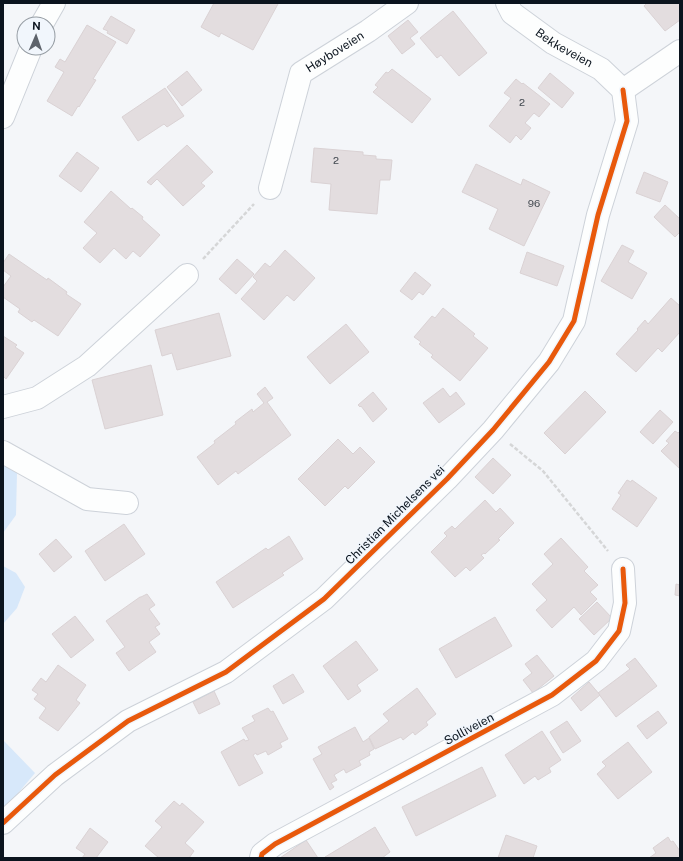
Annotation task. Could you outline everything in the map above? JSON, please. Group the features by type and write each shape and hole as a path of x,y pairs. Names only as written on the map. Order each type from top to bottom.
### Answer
{"street":[{"path":"47,16 54,3"},
{"name":"Høyboveien","path":"270,188 301,73 368,31 407,3"},
{"name":"Bekkeveien","path":"506,3 512,13 553,43 601,69 623,90"},
{"path":"623,90 680,51"},
{"path":"3,117 28,56"},
{"name":"Christian Michelsens vei","path":"3,824 55,775 128,721 226,672 324,599 447,479 493,430 549,362 574,321 598,215 627,121 623,90"},
{"path":"3,407 37,398 87,366 187,275"},
{"path":"3,452 87,499 126,503"},
{"name":"Solliveien","path":"261,858 262,854 275,844 552,695 596,662 619,631 625,603 622,569"}],"path":[{"path":"187,275 270,188"},
{"path":"493,430 542,472 622,569"}],"shaded area":[{"path":"3,464 17,473 16,515 3,533"},
{"path":"3,566 16,573 25,587 17,608 3,624"},
{"path":"3,740 35,773 3,811"}],"building":[{"path":"214,3 278,4 253,50 221,33 219,37 201,27"},
{"path":"647,3 680,3 680,20 665,31 644,6"},
{"path":"453,11 487,53 459,76 441,55 437,58 420,38"},
{"path":"111,16 135,30 127,44 107,33 108,31 103,29"},
{"path":"408,20 418,32 410,38 415,44 402,54 388,36"},
{"path":"87,25 116,42 93,79 96,80 72,116 47,101 64,72 55,67 60,59 65,62"},
{"path":"392,69 431,99 412,123 373,92 378,87 375,85 386,72 388,73"},
{"path":"187,71 202,90 182,106 167,87"},
{"path":"550,73 574,93 562,108 538,88"},
{"path":"516,79 550,104 539,117 534,113 525,123 531,128 521,140 516,135 510,143 489,126 511,98 504,93"},
{"path":"165,88 184,116 167,127 164,124 138,141 122,117"},
{"path":"187,145 213,172 201,183 205,186 183,206 157,179 151,185 147,182"},
{"path":"314,148 363,152 363,155 376,156 376,159 392,160 390,180 380,180 377,214 329,210 331,184 311,182"},
{"path":"77,152 99,168 81,192 59,176"},
{"path":"476,164 521,185 523,179 550,192 524,246 489,229 498,209 462,192"},
{"path":"644,172 668,182 660,202 636,193"},
{"path":"111,191 131,209 132,208 143,217 142,219 160,235 140,257 133,251 126,259 114,248 100,263 83,248 97,233 84,222"},
{"path":"665,205 680,219 680,232 675,237 654,217"},
{"path":"622,245 634,251 628,262 647,273 632,299 601,281"},
{"path":"285,250 315,278 294,301 287,295 264,320 241,299 257,281 253,277 265,263 270,267"},
{"path":"527,252 564,266 557,286 520,273"},
{"path":"9,254 47,280 48,278 67,292 66,294 81,304 58,336 34,320 32,322 18,312 20,309 3,297 3,287 11,276 3,270 3,263"},
{"path":"237,259 254,274 236,294 219,279"},
{"path":"415,272 431,285 423,295 419,292 412,300 400,291"},
{"path":"671,298 680,306 680,332 662,352 658,348 636,372 616,354 645,320 648,324"},
{"path":"443,308 475,334 473,336 488,348 460,381 431,357 433,355 419,344 421,342 414,337 432,316 435,318"},
{"path":"219,313 231,356 177,370 172,353 162,356 155,330"},
{"path":"346,324 369,352 330,384 307,357"},
{"path":"3,336 17,345 15,347 24,353 6,379 3,376"},
{"path":"151,365 163,415 105,429 92,380"},
{"path":"265,387 273,398 267,402 291,435 238,474 236,471 218,485 197,457 215,443 214,441 236,424 235,422 252,409 253,412 264,403 257,394"},
{"path":"443,388 450,397 456,392 465,404 439,423 423,403"},
{"path":"585,391 606,412 565,454 544,433"},
{"path":"373,392 387,409 373,422 361,406 360,407 358,405"},
{"path":"660,410 673,422 653,444 640,432"},
{"path":"675,431 678,433 680,431 680,469 661,451 669,443 666,441"},
{"path":"338,439 353,454 360,447 375,462 348,489 345,486 325,506 298,479"},
{"path":"493,458 511,475 493,494 475,477"},
{"path":"627,480 631,482 632,480 657,498 637,527 612,509 621,495 618,493"},
{"path":"485,500 496,512 500,508 514,523 498,539 500,540 485,554 484,553 481,555 484,558 470,571 466,567 455,577 431,552 447,536 444,533 452,526 455,529"},
{"path":"124,524 145,554 105,581 85,551"},
{"path":"289,536 303,559 282,573 284,575 233,608 216,582 266,548 268,550"},
{"path":"561,538 588,567 584,571 598,585 590,592 597,599 581,615 574,607 552,628 536,610 547,600 532,584 553,564 544,554"},
{"path":"56,539 72,557 54,572 39,554"},
{"path":"676,584 680,585 680,596 675,595"},
{"path":"147,594 155,605 149,609 160,624 155,627 160,634 149,642 156,652 129,671 116,653 125,647 106,621 140,597"},
{"path":"597,602 612,618 594,635 579,619"},
{"path":"75,616 94,640 71,658 52,634"},
{"path":"495,617 512,646 456,678 439,649"},
{"path":"356,641 378,670 357,685 361,691 348,700 323,666"},
{"path":"537,655 554,676 533,693 523,680 532,673 525,664"},
{"path":"635,658 657,686 616,717 598,693 630,669 626,665"},
{"path":"58,665 86,685 76,700 80,703 58,731 39,718 46,708 34,699 38,694 32,690 41,678 46,682"},
{"path":"293,674 304,692 283,704 273,686"},
{"path":"589,682 600,695 581,711 571,698"},
{"path":"417,688 436,714 426,722 428,725 415,735 413,732 403,740 401,737 375,749 369,737 389,721 383,714"},
{"path":"214,691 220,704 199,714 193,702"},
{"path":"268,708 271,712 273,711 288,739 280,743 282,747 268,755 266,751 253,755 263,773 239,786 221,752 244,739 245,741 249,740 242,728 255,721 252,716"},
{"path":"658,711 667,723 647,739 637,726"},
{"path":"567,721 581,741 563,753 550,732"},
{"path":"355,727 363,742 369,738 374,749 369,752 370,755 359,761 361,765 346,773 344,769 334,775 337,780 331,783 334,787 330,790 313,759 322,754 318,747"},
{"path":"542,731 561,760 549,768 551,772 538,780 535,776 524,784 505,755"},
{"path":"628,742 652,772 618,799 597,774 606,766 602,762"},
{"path":"482,767 496,796 416,836 402,807"},
{"path":"174,801 180,806 182,803 204,822 185,843 194,851 189,858 159,858 145,846 162,827 155,821"},
{"path":"375,827 390,852 382,858 325,857"},
{"path":"90,828 108,842 96,858 82,858 85,854 76,848"},
{"path":"506,835 537,846 533,858 498,858"},
{"path":"668,837 680,851 680,858 649,858 656,853 653,848"},
{"path":"306,840 318,858 280,858"}],"cycle path":[{"path":"3,823 55,775 128,721 226,672 324,599 447,479 493,430 549,362 574,321 598,215 627,121 623,90"},
{"path":"261,858 262,854 275,844 552,695 596,661 619,631 625,603 623,569"}]}
